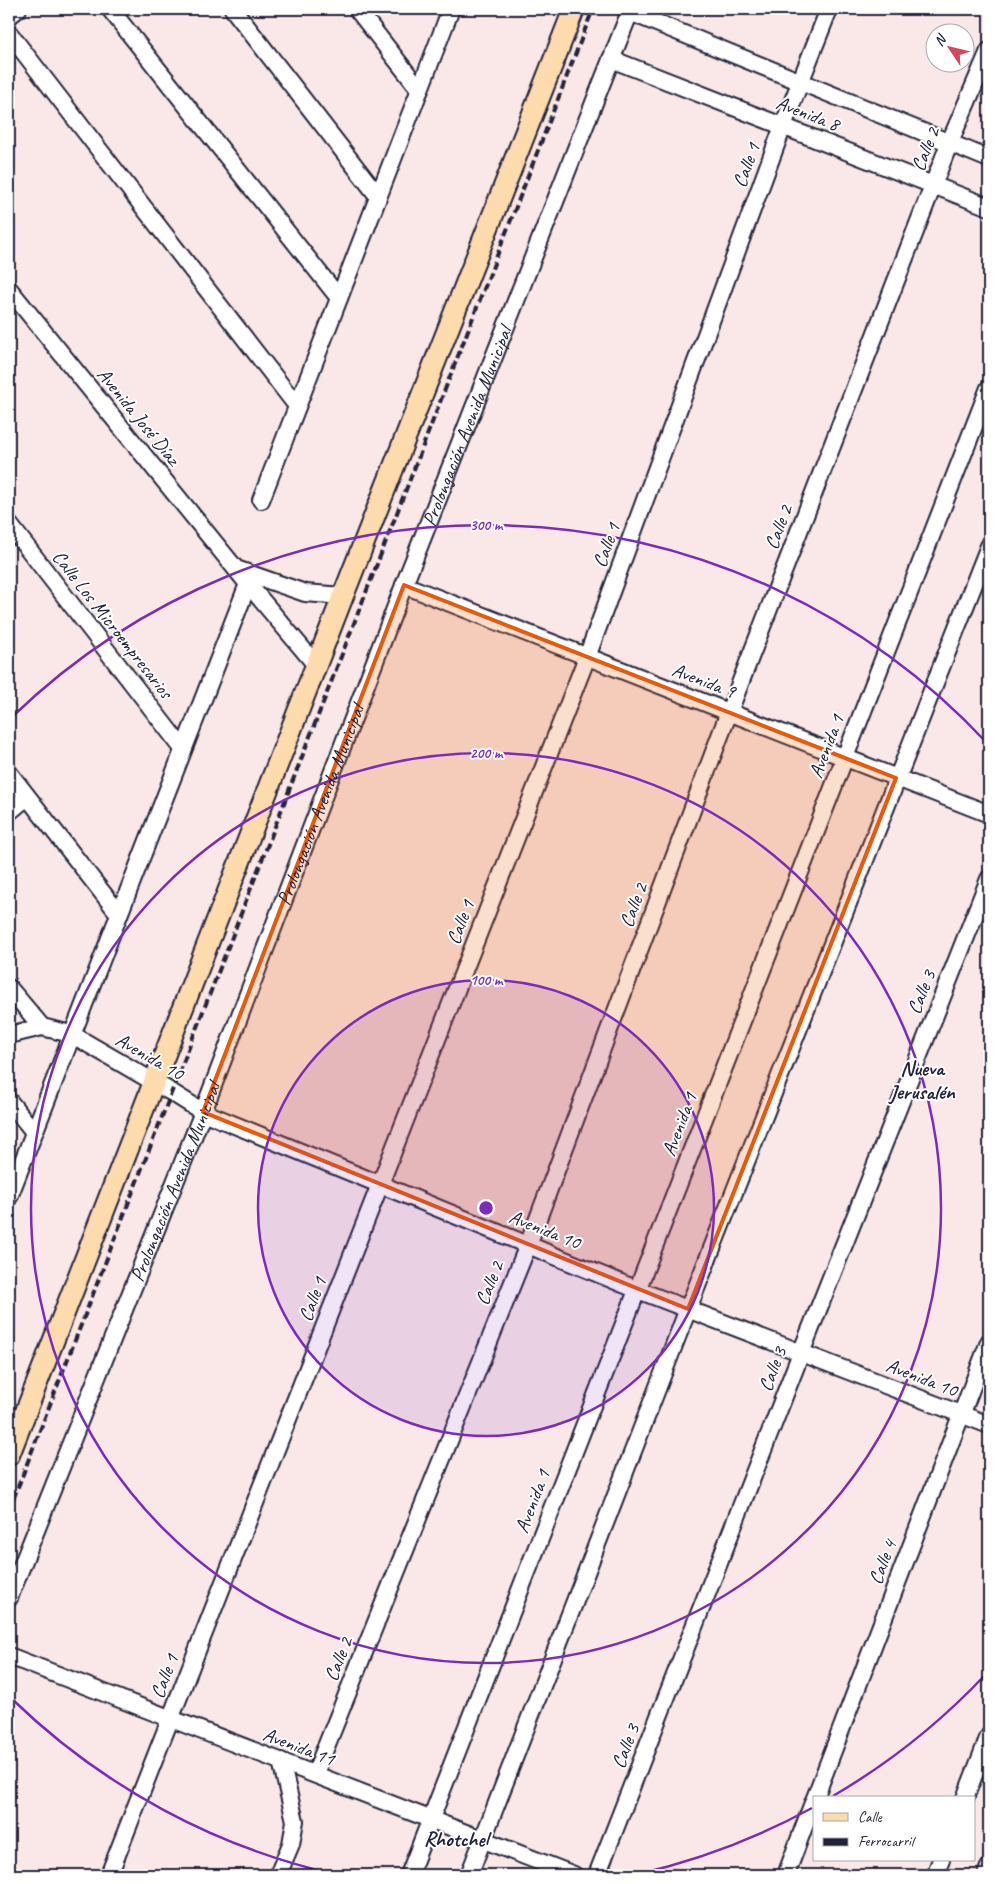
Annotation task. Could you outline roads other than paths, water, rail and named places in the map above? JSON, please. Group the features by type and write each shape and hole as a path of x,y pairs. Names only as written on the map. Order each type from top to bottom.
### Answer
{"main road":[{"path":"9,1455 316,664 574,9"}],"street":[{"path":"9,16 18,9"},
{"path":"110,9 339,298"},
{"path":"233,9 378,196"},
{"path":"357,9 420,90"},
{"path":"261,500 451,9"},
{"name":"Calle 1","path":"109,1875 587,657 783,126 829,9"},
{"name":"Avenida 8","path":"629,10 989,159"},
{"name":"Prolongación Avenida Municipal","path":"9,1598 203,1112 404,585 629,10"},
{"path":"9,33 297,406"},
{"name":"Calle 2","path":"315,1774 528,1245 729,712 949,144 989,51"},
{"name":"Avenida 8","path":"611,59 989,206"},
{"name":"Avenida José Díaz","path":"9,289 248,584 316,664"},
{"name":"Avenida 1","path":"409,1875 989,388"},
{"name":"Calle Los Microempresarios","path":"9,524 183,750"},
{"path":"469,1875 688,1309 989,546"},
{"path":"236,568 305,593 343,596"},
{"path":"9,1197 248,584"},
{"name":"Avenida 9","path":"404,585 989,814"},
{"path":"9,773 119,914"},
{"path":"9,812 27,797"},
{"name":"Calle 3","path":"597,1875 989,879"},
{"path":"9,988 42,1027 9,1035"},
{"name":"Avenida 10","path":"42,1027 71,1034 203,1112 638,1290 989,1425"},
{"path":"9,1100 34,1132"},
{"name":"Calle 4","path":"816,1796 989,1342"},
{"name":"Avenida 10","path":"960,1414 989,1416"},
{"name":"Avenida 11","path":"9,1656 574,1875"},
{"path":"966,1796 989,1736"},
{"path":"278,1875 291,1844 295,1821 281,1761"},
{"name":"Calle 4","path":"786,1875 813,1804"},
{"path":"935,1875 940,1862"},
{"path":"986,1875 989,1867"}],"railway":[{"path":"9,1510 593,9"}],"district":[{"name":"Nueva Jerusalén","path":"922,1080"},
{"name":"Rhotchel","path":"456,1839"}]}
